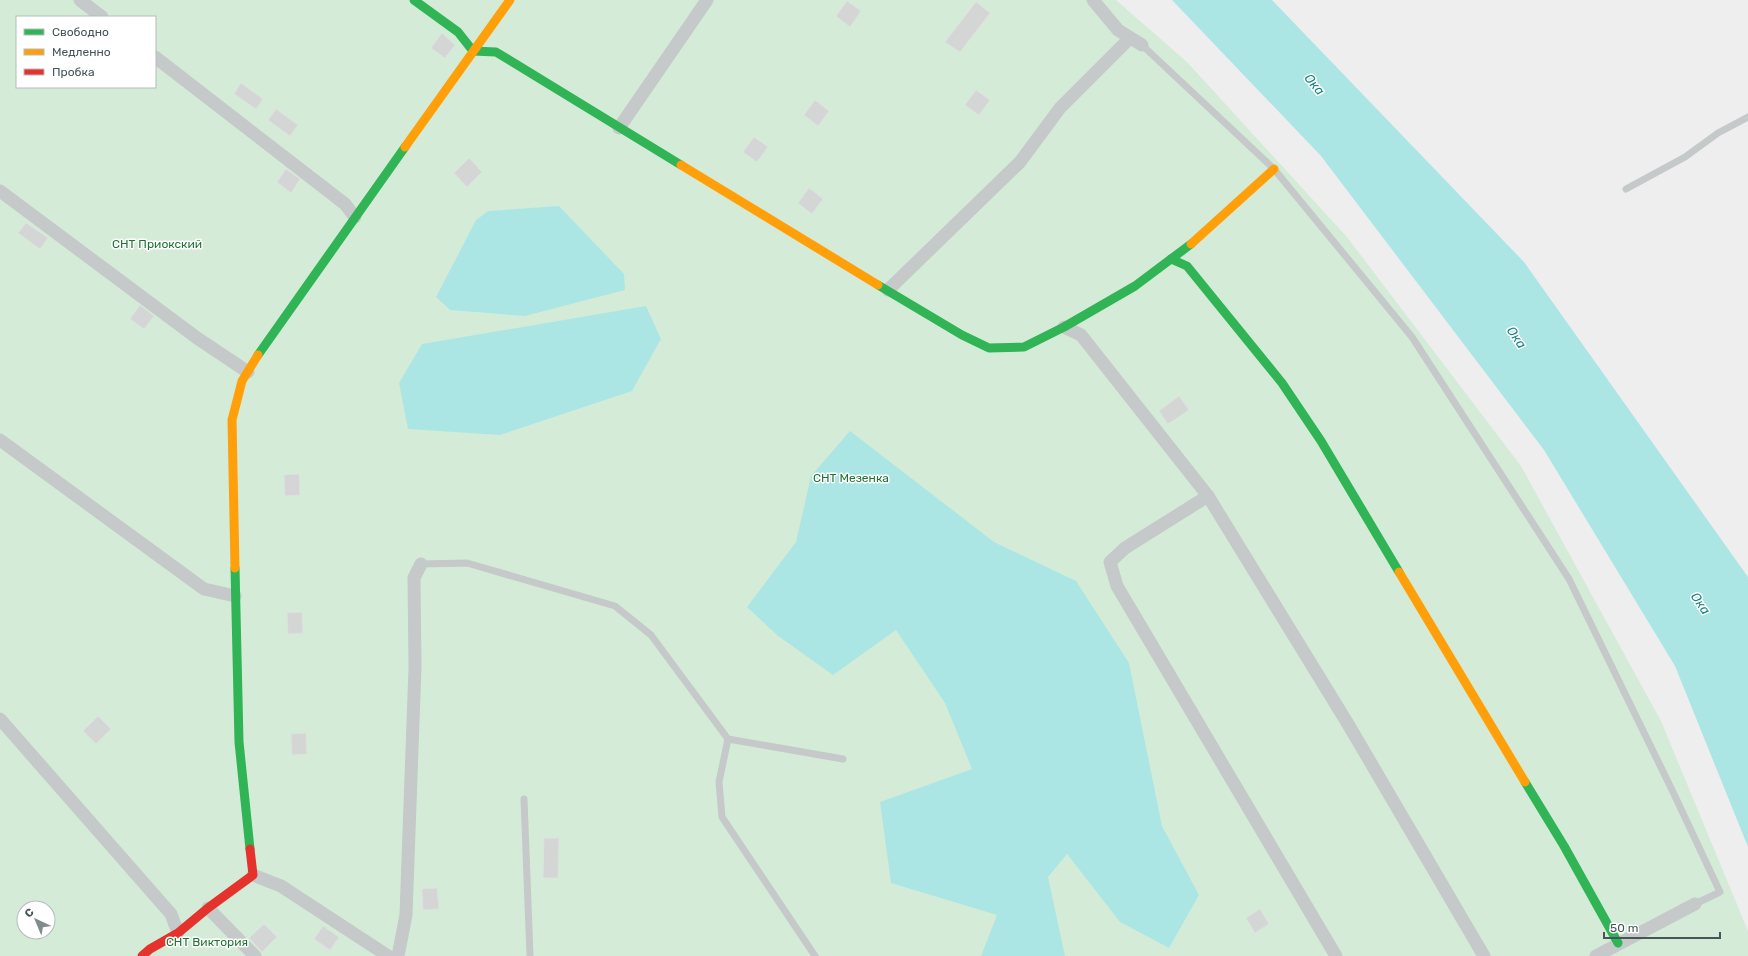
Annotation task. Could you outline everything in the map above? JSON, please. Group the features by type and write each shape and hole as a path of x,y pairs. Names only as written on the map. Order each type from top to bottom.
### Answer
{"street":[{"path":"80,0 101,16"},
{"path":"414,0 458,32 473,51 496,52 962,335 989,348 1024,347 1064,327 1135,286 1200,237 1274,169"},
{"path":"253,875 239,742 232,420 242,381 270,337 510,0"},
{"path":"619,128 707,0"},
{"path":"1093,0 1118,30 1142,45"},
{"path":"888,290 1020,162 1060,108 1130,38"},
{"path":"156,58 345,204 355,217"},
{"path":"0,191 197,338 248,372"},
{"path":"1171,259 1188,266 1282,383 1321,441 1556,832 1618,943"},
{"path":"1064,327 1081,335 1208,496 1348,724 1484,956"},
{"path":"0,440 204,589 236,596"},
{"path":"1208,496 1125,548 1110,562 1117,586 1336,956"},
{"path":"398,956 406,915 415,667 414,578 421,564"},
{"path":"0,719 171,914 178,933"},
{"path":"149,954 253,875"},
{"path":"253,875 281,886 388,956"},
{"path":"1596,956 1618,943 1695,904"},
{"path":"208,908 255,956"}],"lane":[{"path":"1142,45 1274,169 1412,337 1569,579 1720,892 1695,904"},
{"path":"1626,189 1685,157 1718,133 1748,116"},
{"path":"421,564 467,563 616,606 651,635 728,739 843,759"},
{"path":"728,739 719,782 722,817 815,956"},
{"path":"524,799 530,956"}],"green space":[{"name":"СНТ Мезенка","path":"0,0 1116,0 1187,62 1347,237 1521,466 1661,721 1748,931 1748,956 0,956"}],"water":[{"name":"Ока","path":"1172,0 1272,0 1524,262 1748,577 1748,847 1675,666 1544,450 1321,156"},
{"path":"559,206 624,274 625,290 525,316 450,310 436,297 476,220 488,211"},
{"path":"646,306 661,339 632,391 500,435 408,429 399,383 422,344"},
{"path":"850,431 994,542 1076,581 1129,663 1162,826 1199,895 1169,948 1120,922 1067,854 1048,877 1065,956 981,956 997,915 891,883 880,802 972,769 945,703 896,630 833,675 778,636 747,607 796,542 811,476"}],"building":[{"path":"847,1 861,11 850,27 836,16"},
{"path":"976,2 990,13 960,52 945,42"},
{"path":"442,33 455,45 445,58 431,48"},
{"path":"241,83 263,99 256,109 234,94"},
{"path":"976,90 990,100 979,115 965,105"},
{"path":"815,100 829,111 818,126 804,115"},
{"path":"276,109 298,125 290,136 268,120"},
{"path":"754,137 768,147 757,162 743,152"},
{"path":"469,158 482,172 467,187 454,173"},
{"path":"286,169 300,179 291,193 277,182"},
{"path":"809,188 823,199 812,214 798,203"},
{"path":"26,223 48,238 40,249 18,233"},
{"path":"140,305 154,316 144,329 130,319"},
{"path":"1179,396 1189,410 1168,424 1159,411"},
{"path":"299,474 300,495 285,496 284,475"},
{"path":"302,612 303,633 288,634 287,613"},
{"path":"98,716 111,729 96,744 83,731"},
{"path":"306,733 307,754 292,755 291,734"},
{"path":"544,838 559,838 558,878 543,878"},
{"path":"437,888 439,909 423,910 422,889"},
{"path":"1260,909 1269,924 1255,933 1246,918"},
{"path":"264,924 277,937 262,952 249,938"},
{"path":"323,926 339,937 330,950 314,939"}],"traffic: fast":[{"path":"414,0 458,32 473,51 496,52 681,165"},
{"path":"258,355 405,147"},
{"path":"878,285 962,335 989,348 1024,347 1064,327 1135,286 1191,244"},
{"path":"1171,259 1187,266 1282,383 1321,441 1399,572"},
{"path":"235,568 239,742 250,849"},
{"path":"1525,782 1564,846 1618,943"}],"traffic: slow":[{"path":"405,147 510,0"},
{"path":"681,165 878,285"},
{"path":"1191,244 1274,169"},
{"path":"235,568 232,420 242,381 258,355"},
{"path":"1399,572 1525,782"}],"traffic: jam":[{"path":"142,956 150,949 178,933 208,908 253,875 250,849"}],"park label":[{"name":"СНТ Приокский","path":"157,244"},
{"name":"СНТ Виктория","path":"207,942"}]}
